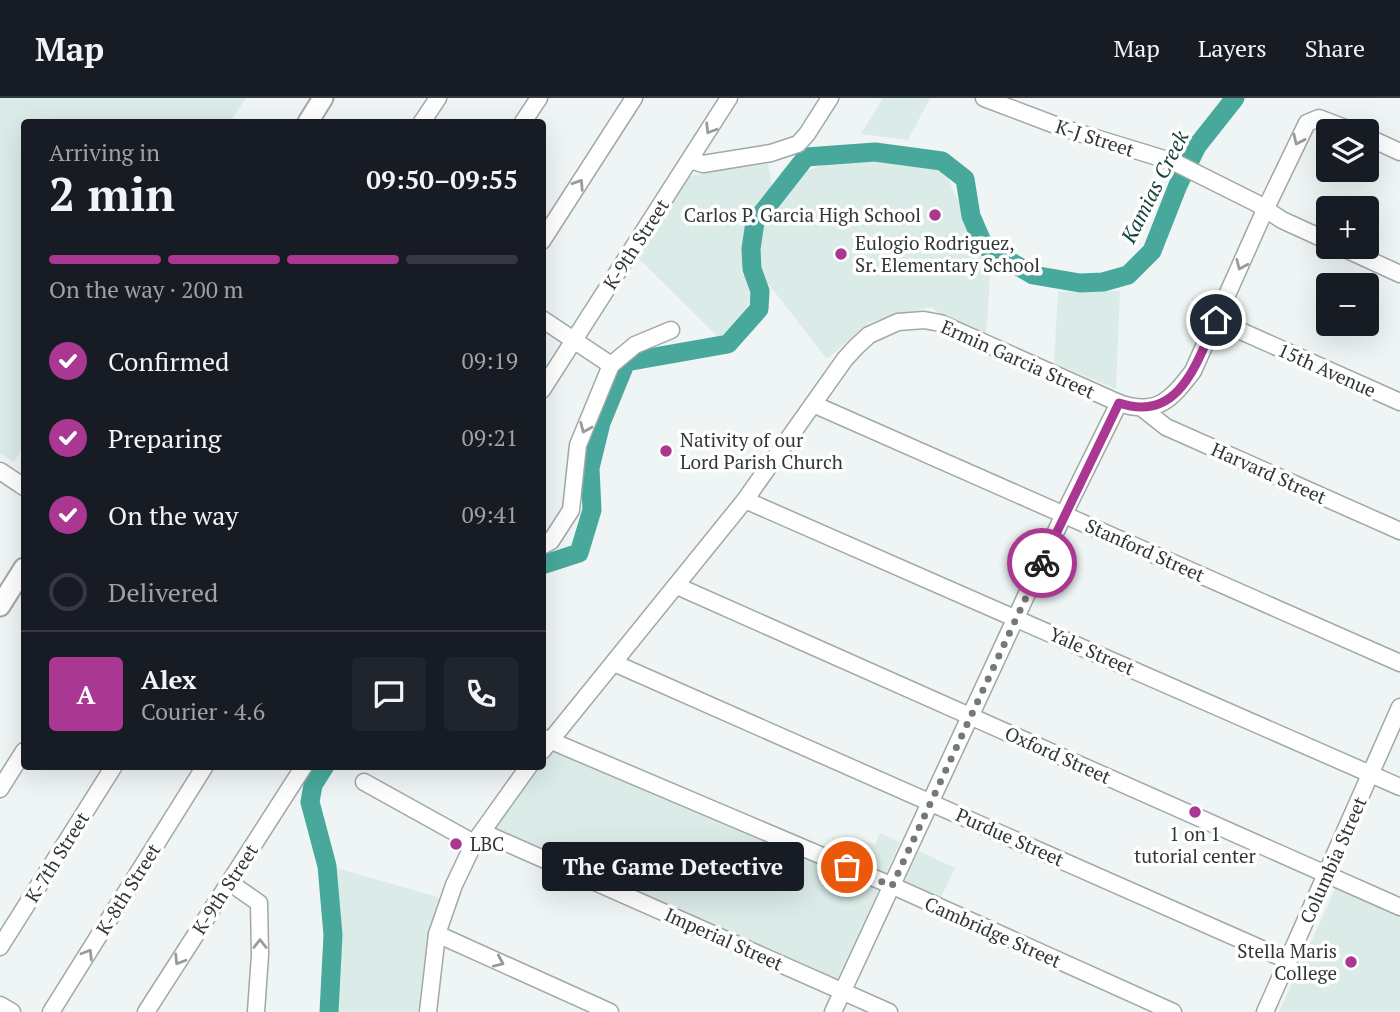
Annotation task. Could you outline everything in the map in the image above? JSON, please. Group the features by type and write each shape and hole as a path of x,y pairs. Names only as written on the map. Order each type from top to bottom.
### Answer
{"main road":[{"path":"310,119 323,98"},
{"path":"0,606 21,573"}],"street":[{"path":"424,119 438,98"},
{"path":"525,119 539,98"},
{"path":"546,236 634,98"},
{"name":"K-9th Street","path":"546,384 729,98"},
{"path":"690,160 703,164 771,153 798,144 830,98"},
{"name":"K-J Street","path":"984,98 1063,128 1174,162 1316,235"},
{"path":"1142,408 1154,407 1175,394 1193,371 1307,123 1316,119"},
{"path":"1379,142 1400,152"},
{"path":"1367,259 1400,274"},
{"name":"Ermin Garcia Street","path":"546,742 677,586 745,500 845,359 869,335 892,323 911,319 940,323 1119,403 1142,408"},
{"name":"15th Avenue","path":"1216,320 1400,402"},
{"path":"546,322 611,365"},
{"path":"546,544 551,541 571,510 578,445 611,365 635,345 671,330"},
{"path":"833,1012 1064,514 1119,403"},
{"name":"Stanford Street","path":"813,404 1400,663"},
{"name":"Harvard Street","path":"1142,408 1166,427 1400,531"},
{"path":"0,471 21,485"},
{"name":"Yale Street","path":"745,500 1400,787"},
{"name":"Oxford Street","path":"677,586 1400,907"},
{"name":"Purdue Street","path":"614,663 1289,961"},
{"name":"Columbia Street","path":"1265,1012 1400,707"},
{"name":"Cambridge Street","path":"546,743 892,886 1173,1012"},
{"path":"0,789 21,756"},
{"name":"K-7th Street","path":"0,947 111,770"},
{"name":"K-8th Street","path":"51,1012 202,770"},
{"name":"K-9th Street","path":"146,1012 301,770"},
{"path":"428,1012 437,934 454,885 478,838 526,770"},
{"name":"Imperial Street","path":"364,782 478,838 890,1012"},
{"path":"229,882 259,903 260,955 256,1012"},
{"path":"437,934 610,1012"},
{"path":"0,1005 12,1012"}],"shaded area":[{"path":"0,98 246,98 232,119 21,119 21,451 14,462 0,453"},
{"path":"883,98 930,98 908,140 861,134"},
{"path":"767,159 772,184 749,230 741,272 753,288 742,323 721,340 636,256 686,177"},
{"name":"Eulogio Rodriguez, Sr. Elementary School","path":"837,160 942,164 990,276 986,334 954,324 931,307 870,322 827,359 759,272 754,242 759,222 796,175"},
{"path":"1120,291 1116,389 1054,363 1058,292"},
{"path":"552,746 879,889 835,984 489,831 535,770 546,770 546,755"},
{"path":"880,833 900,842 886,873 852,858 861,839 875,845"},
{"path":"919,851 955,868 940,899 904,882"},
{"path":"330,866 441,898 419,1012 334,1012 336,975"},
{"name":"Stella Maris College","path":"1337,885 1400,913 1400,1012 1279,1012"}],"waterway":[{"name":"Kamias Creek","path":"546,564 579,553 592,510 590,468 601,423 626,362 728,344 759,309 760,291 752,269 751,249 755,222 806,157 875,152 942,161 965,179 971,216 984,246 1033,275 1080,283 1103,282 1128,275 1152,251 1178,185 1197,146 1235,98"},
{"name":"Kamias Creek","path":"322,770 313,785 310,802 327,866 333,935 329,1012"}],"way so far":[{"path":"847,867 892,886 1042,563"}],"place":[{"name":"Carlos P. Garcia High School","path":"935,215"},
{"name":"Eulogio Rodriguez, Sr. Elementary School","path":"841,254"},
{"name":"Nativity of our Lord Parish Church","path":"666,451"},
{"name":"1 on 1 tutorial center","path":"1195,812"},
{"name":"LBC","path":"456,844"},
{"name":"The Game Detective","path":"847,867"},
{"name":"Stella Maris College","path":"1351,962"}],"route":[{"path":"1042,563 1119,403 1132,407 1154,407 1175,394 1193,371 1216,320"}]}
